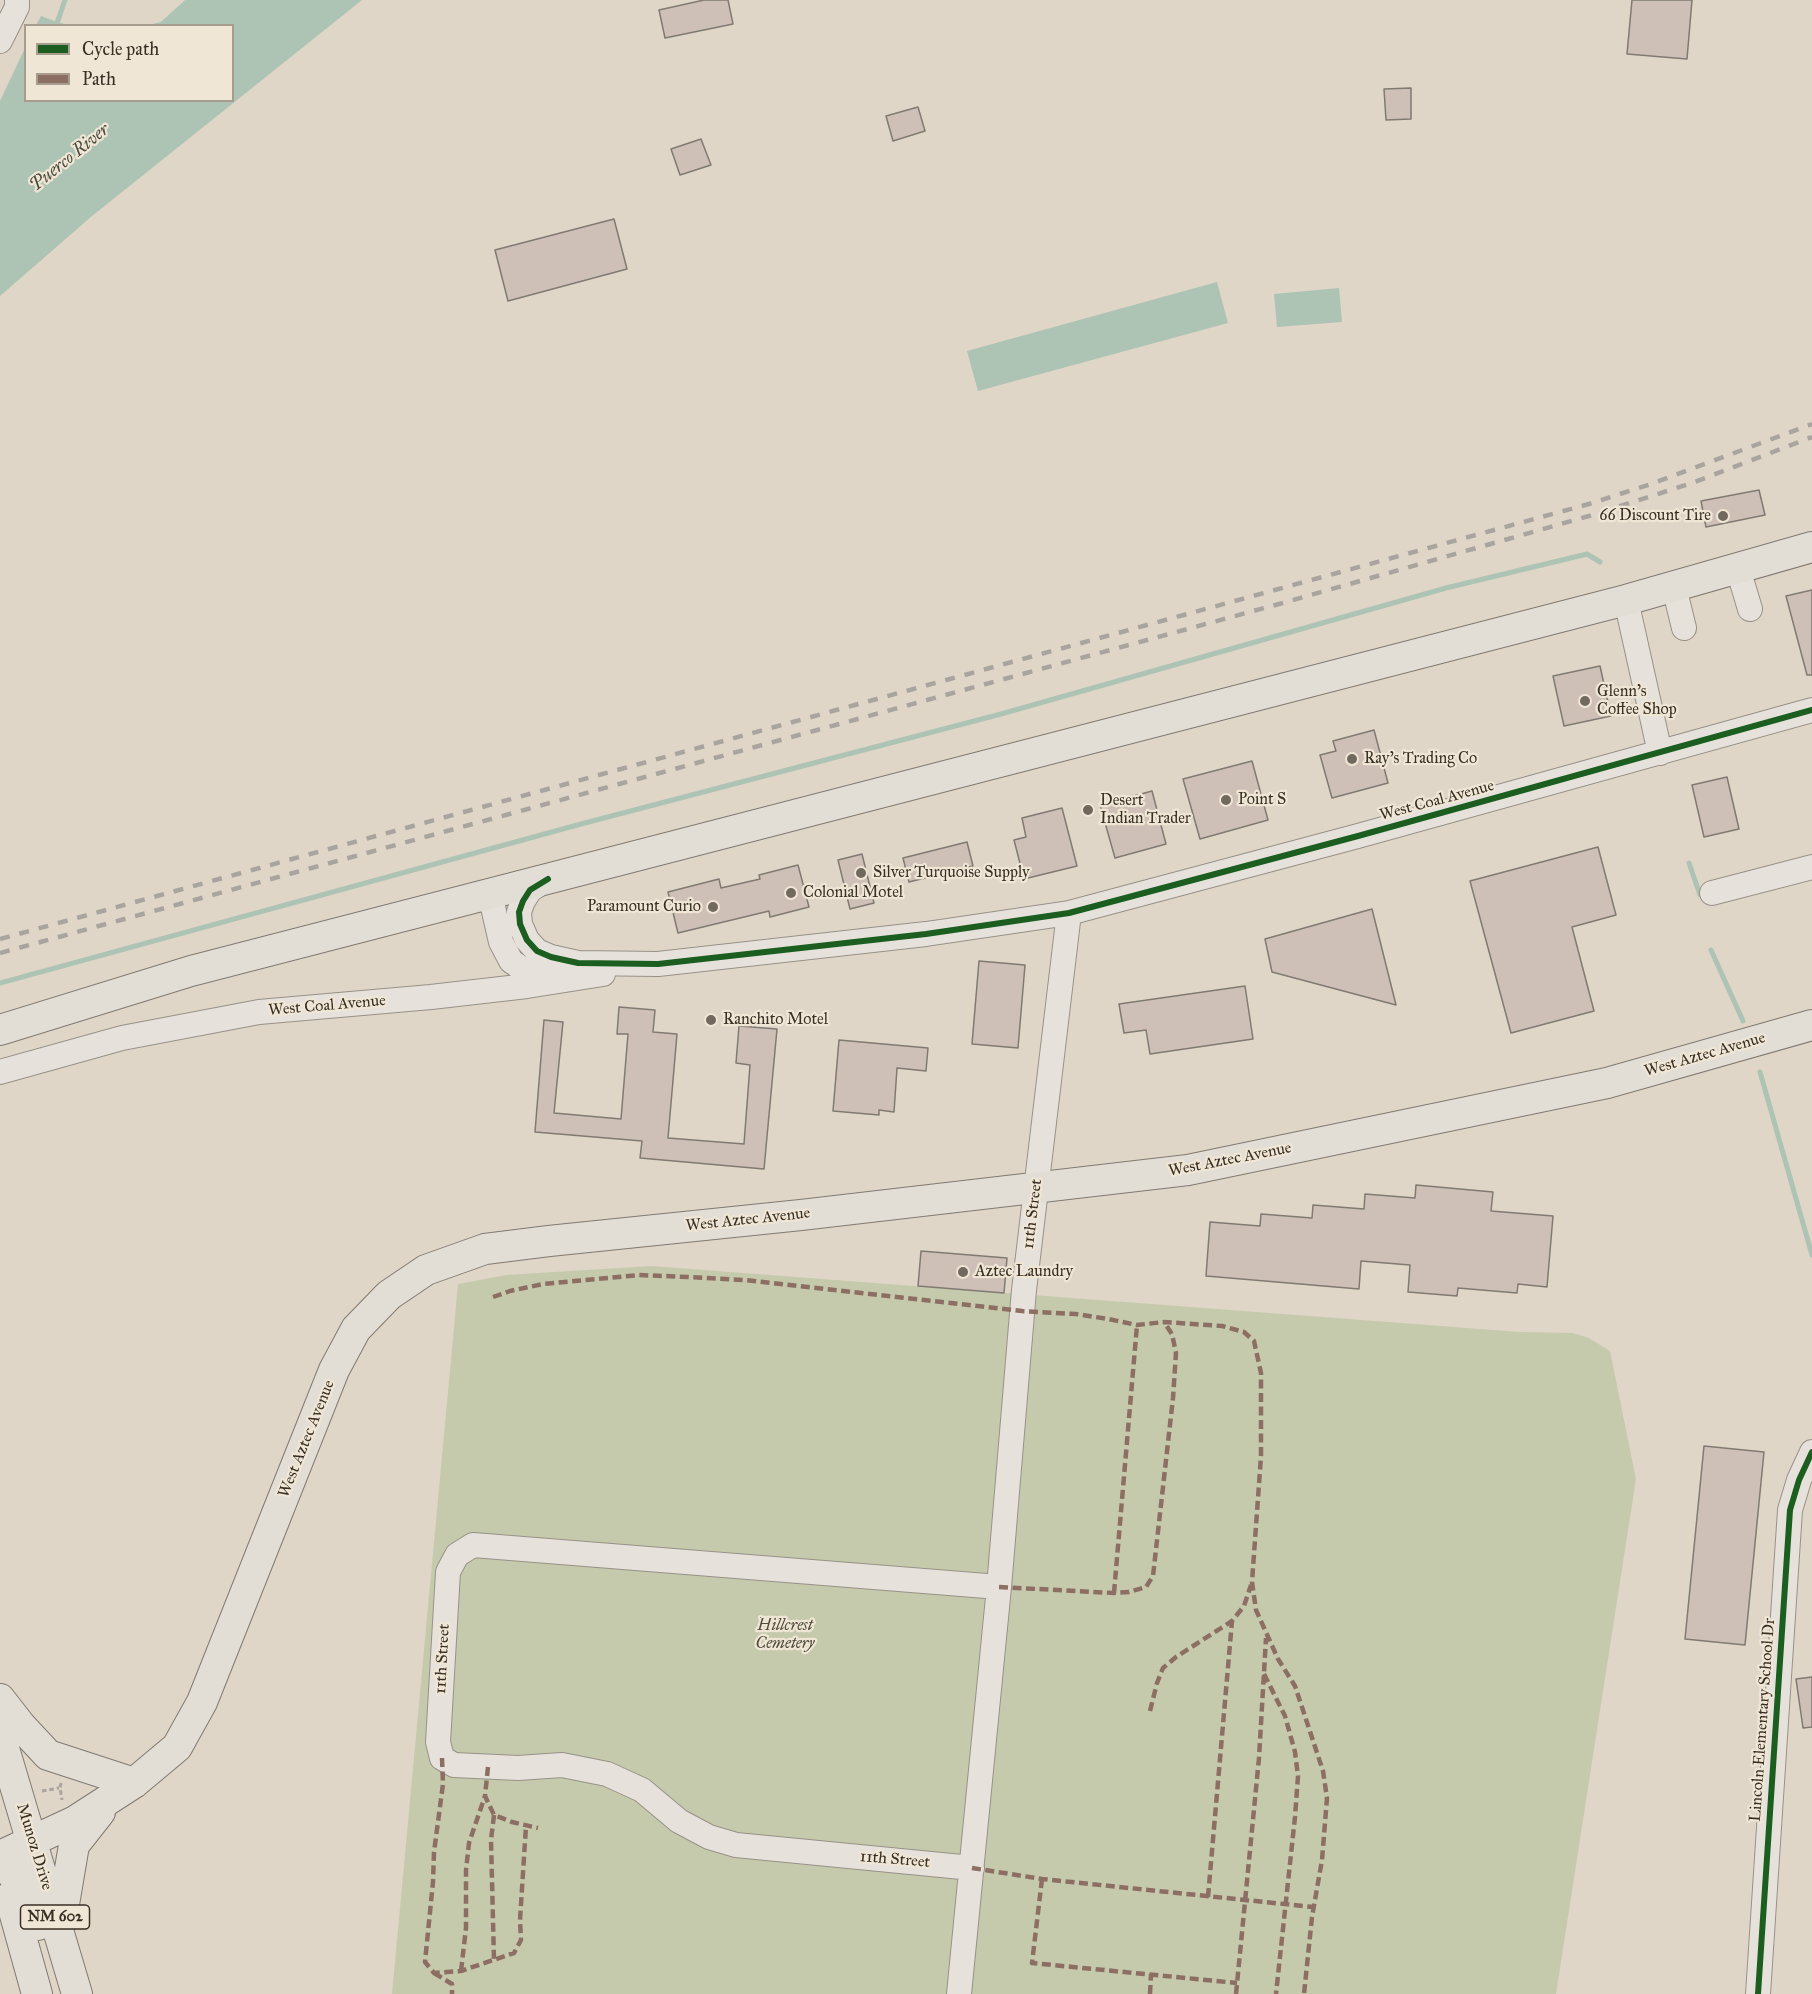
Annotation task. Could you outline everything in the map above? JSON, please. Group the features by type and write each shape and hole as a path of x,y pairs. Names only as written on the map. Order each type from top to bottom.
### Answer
{"main road":[{"path":"0,1030 191,971 1626,600 1812,547"},
{"name":"West Aztec Avenue","path":"0,1859 31,1841 75,1821 134,1783 177,1747 202,1702 334,1370 356,1329 389,1295 426,1270 485,1249 1188,1170 1607,1083 1812,1025"},
{"path":"0,1699 48,1755 134,1783"},
{"name":"Munoz Drive","path":"0,1735 77,1994"},
{"path":"60,1931 74,1845 98,1814 134,1783"},
{"path":"0,1789 4,1804 31,1841"},
{"path":"0,1859 29,1894 58,1994"},
{"name":"NM 602","path":"0,1859 35,1994"},
{"path":"0,1934 13,1943 35,1994"}],"street":[{"path":"0,41 17,7 17,0"},
{"path":"1738,569 1750,609"},
{"path":"1674,587 1684,628"},
{"path":"1626,600 1660,753"},
{"name":"West Coal Avenue","path":"0,1072 122,1038 259,1012 527,986 658,964 926,934 1069,913 1358,836 1812,710"},
{"path":"1712,892 1812,867"},
{"path":"548,879 530,890 519,912 520,924 526,940 537,951 551,957 578,963 658,964"},
{"path":"490,894 501,942 511,961 531,975 564,980"},
{"name":"11th Street","path":"959,1994 999,1587 1024,1290 1069,913"},
{"name":"Lincoln Elementary School Dr","path":"1758,1994 1790,1510 1799,1480 1812,1452"},
{"name":"11th Street","path":"972,1868 736,1845 709,1837 679,1821 642,1790 607,1774 562,1765 518,1768 454,1765 442,1758 438,1742 447,1572 457,1555 473,1545 999,1587"}],"path":[{"path":"40,1792 60,1788"}],"green space":[{"name":"Hillcrest Cemetery","path":"651,1266 1520,1332 1573,1333 1589,1338 1610,1351 1636,1479 1556,1994 392,1994 458,1284 506,1275"}],"water":[{"name":"Puerco River","path":"185,0 362,0 92,216 0,296 0,101 24,50 24,102 234,102 234,24 152,24 161,22"},
{"path":"41,16 64,24 37,24"},
{"path":"1217,282 1228,323 978,391 967,351"},
{"path":"1339,288 1342,322 1277,327 1274,294"}],"building":[{"path":"704,0 728,0 733,24 665,38 659,10"},
{"path":"1632,0 1692,0 1687,59 1627,54"},
{"path":"1411,88 1411,119 1386,120 1384,89"},
{"path":"918,107 925,131 893,141 886,116"},
{"path":"701,139 711,165 680,175 671,149"},
{"path":"614,219 627,269 508,301 495,250"},
{"path":"1759,490 1765,515 1706,527 1701,501"},
{"path":"1812,590 1812,675 1807,675 1786,596"},
{"path":"1600,666 1611,716 1564,726 1553,676"},
{"path":"1374,730 1388,783 1332,798 1320,755 1336,751 1333,741"},
{"name":"Point S","path":"1252,761 1268,820 1200,839 1183,779"},
{"path":"1727,777 1739,829 1704,837 1692,785"},
{"path":"1152,791 1166,844 1115,858 1100,805"},
{"path":"1062,808 1077,866 1024,879 1014,840 1026,837 1022,818"},
{"path":"967,842 973,866 909,882 903,858"},
{"path":"1598,847 1616,915 1572,927 1594,1011 1511,1033 1470,881"},
{"path":"862,854 874,903 850,909 838,860"},
{"path":"798,865 809,907 770,917 769,911 678,933 668,892 719,879 721,888 760,879 759,875"},
{"path":"1372,909 1396,1005 1272,972 1265,939"},
{"path":"979,961 1025,965 1018,1048 972,1044"},
{"path":"1245,986 1253,1039 1150,1054 1146,1030 1124,1033 1119,1004"},
{"path":"619,1007 655,1010 653,1032 677,1034 668,1138 744,1144 750,1065 736,1063 739,1026 777,1029 764,1169 640,1158 642,1141 535,1132 544,1020 563,1022 554,1113 621,1119 628,1034 617,1034"},
{"path":"839,1040 928,1048 926,1071 897,1068 894,1112 879,1110 879,1115 833,1111"},
{"path":"1416,1185 1493,1192 1491,1211 1553,1216 1547,1287 1518,1284 1517,1293 1458,1288 1457,1296 1408,1292 1410,1265 1361,1261 1359,1289 1206,1276 1210,1222 1260,1226 1261,1214 1312,1218 1313,1205 1364,1209 1365,1194 1415,1198"},
{"name":"Aztec Laundry","path":"921,1251 1007,1258 1004,1293 918,1286"},
{"path":"1704,1446 1764,1452 1745,1645 1685,1639"},
{"path":"1812,1677 1812,1727 1803,1728 1796,1679"}],"waterway":[{"path":"57,24 65,0"},
{"path":"0,983 581,824 1001,714 1446,588 1587,554 1600,562"},
{"path":"1689,863 1700,895"},
{"path":"1711,950 1743,1021"},
{"path":"1760,1072 1812,1255"}],"railway":[{"path":"0,939 1589,504 1651,484 1812,424"},
{"path":"0,953 1279,604 1589,516 1692,483 1812,437"}],"marked path":[{"path":"493,1297 543,1284 639,1275 688,1277 744,1280 1022,1311 1076,1314 1137,1325 1164,1322 1222,1326 1244,1332 1254,1341 1261,1373 1261,1456 1252,1582 1256,1610 1278,1659 1295,1686 1323,1771 1327,1798 1322,1860 1312,1917 1304,1994"},
{"path":"999,1587 1129,1592 1146,1587 1153,1576 1176,1353 1172,1334 1164,1322"},
{"path":"1114,1593 1137,1325"},
{"path":"1150,1711 1163,1668 1232,1621 1244,1606 1251,1585"},
{"path":"1208,1897 1232,1621"},
{"path":"1236,1994 1259,1758 1266,1638"},
{"path":"1264,1674 1285,1716 1295,1752 1298,1776 1276,1994"},
{"path":"442,1758 443,1784 434,1852 425,1962 434,1973 461,1971 514,1953 521,1940 520,1920 526,1826"},
{"path":"488,1767 485,1796 494,1815 538,1828"},
{"path":"461,1971 466,1928 466,1870 469,1843 485,1796"},
{"path":"494,1815 491,1840 494,1961"},
{"path":"972,1868 1042,1879 1313,1907"},
{"path":"1042,1879 1032,1963 1237,1983"},
{"path":"434,1973 452,1984 452,1994"},
{"path":"1150,1994 1151,1974"}],"cycle path":[{"path":"548,879 530,890 523,901 519,912 520,924 527,940 537,951 551,957 578,963 658,964 926,934 1069,913 1358,836 1812,710"},
{"path":"1758,1994 1790,1510 1799,1480 1812,1452"}],"place":[{"name":"66 Discount Tire","path":"1723,516"},
{"name":"Glenn's Coffee Shop","path":"1585,701"},
{"name":"Ray's Trading Co","path":"1352,759"},
{"name":"Point S","path":"1226,800"},
{"name":"Desert Indian Trader","path":"1088,810"},
{"name":"Silver Turquoise Supply","path":"861,873"},
{"name":"Colonial Motel","path":"791,893"},
{"name":"Paramount Curio","path":"713,907"},
{"name":"Ranchito Motel","path":"711,1020"},
{"name":"Aztec Laundry","path":"963,1272"}]}
